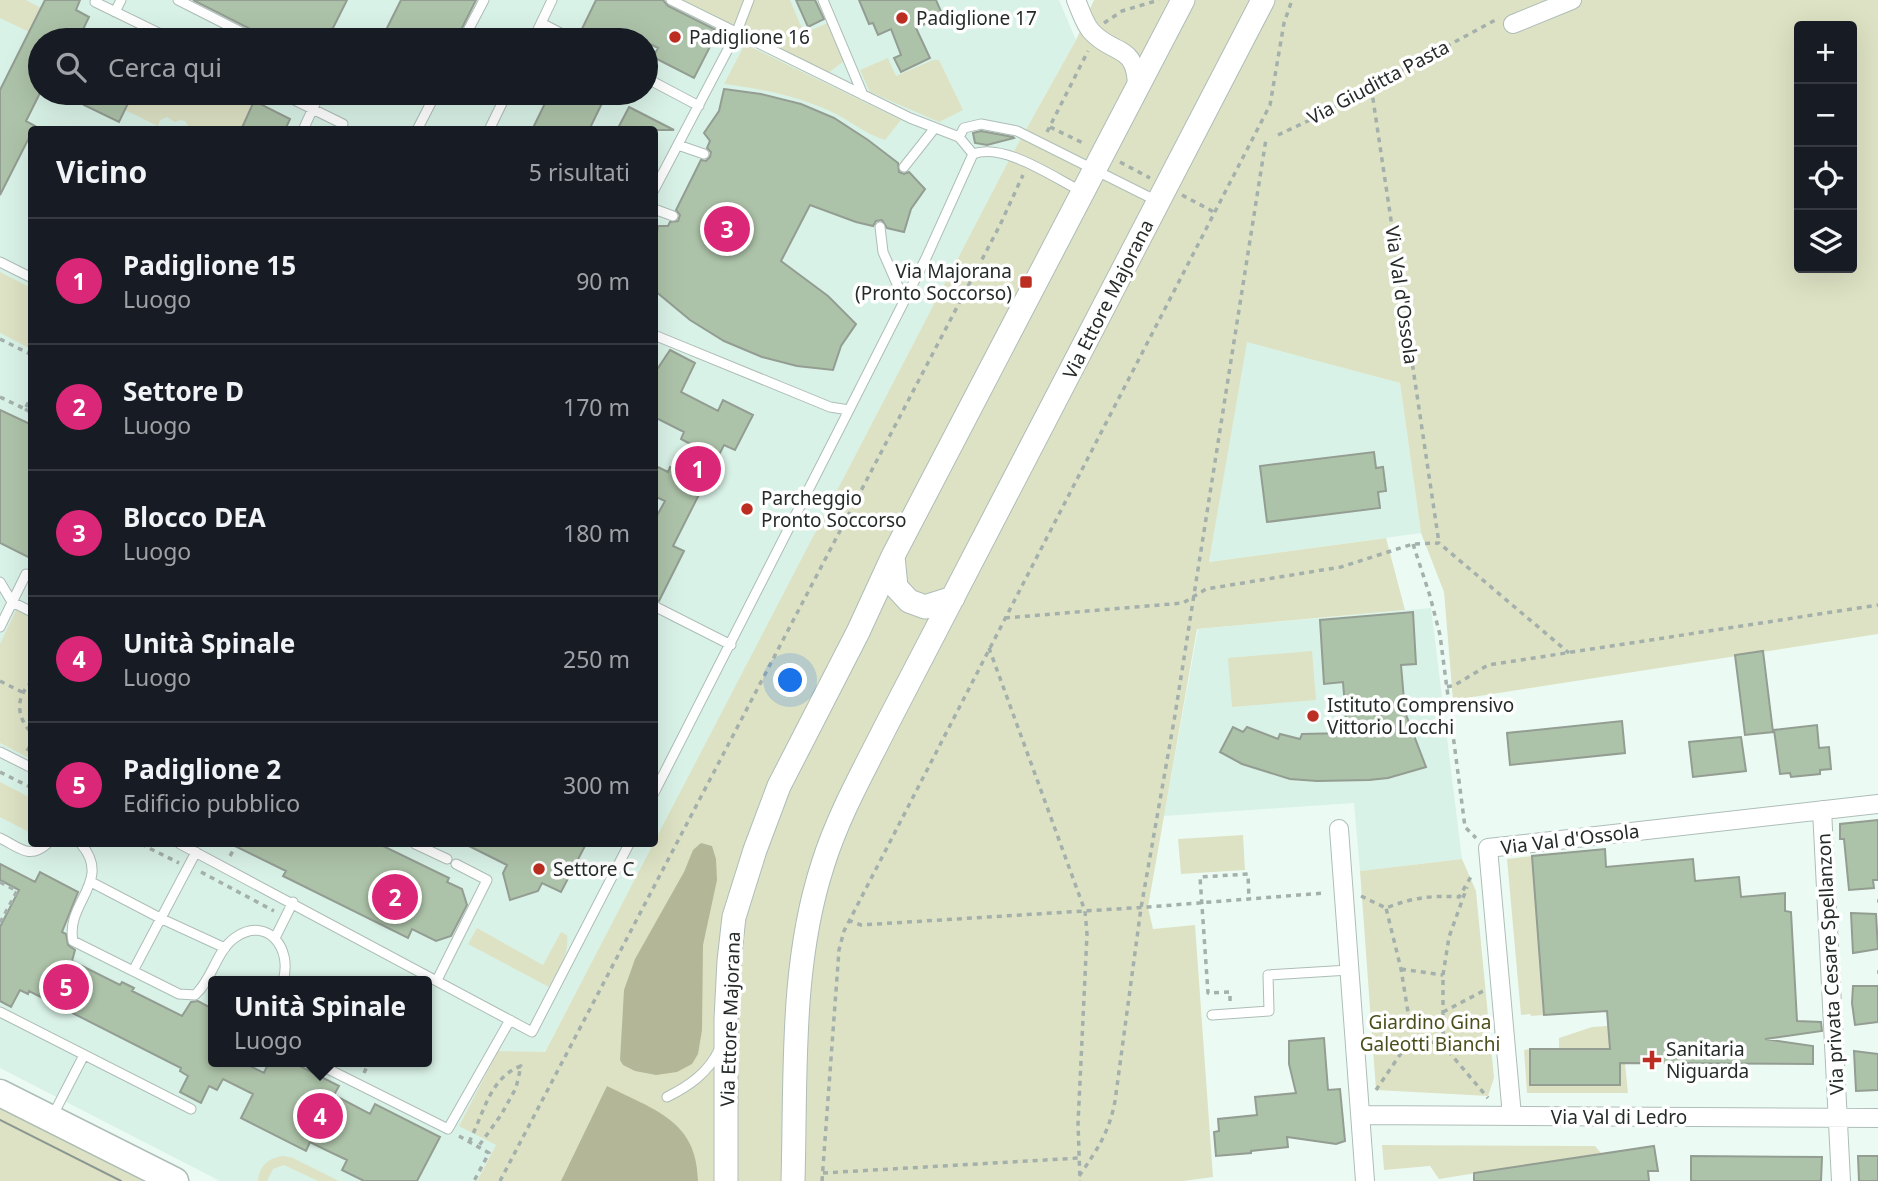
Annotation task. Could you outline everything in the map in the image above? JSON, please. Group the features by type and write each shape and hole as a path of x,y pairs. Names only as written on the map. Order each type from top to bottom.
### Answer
{"main road":[{"path":"0,1093 175,1181"}],"street":[{"path":"1076,0 1089,30 1133,61 1137,88"},
{"name":"Via Ettore Majorana","path":"726,1181 726,1036 734,917 779,786 858,632 893,556 1083,192 1104,164 1137,88 1183,0"},
{"name":"Via Ettore Majorana","path":"793,1181 803,951 815,891 833,835 845,807 1263,0"},
{"path":"1513,24 1572,0"},
{"path":"1120,50 1148,53 1162,41"},
{"path":"893,556 896,587 909,601 925,607 953,598"},
{"name":"Via Val d'Ossola","path":"1512,1116 1488,848 1878,804"},
{"name":"Via privata Cesare Spellanzon","path":"1822,810 1841,1181"},
{"path":"1339,830 1365,1181"},
{"name":"Via Val di Ledro","path":"1360,1115 1878,1118"}],"lane":[{"path":"115,12 121,0"},
{"path":"178,0 233,28"},
{"path":"469,28 484,0"},
{"path":"539,28 552,0"},
{"path":"671,0 934,129 959,137 973,154"},
{"path":"658,182 736,34 749,0"},
{"path":"823,0 863,95"},
{"path":"95,2 148,28"},
{"path":"541,23 551,28"},
{"path":"658,84 699,106"},
{"path":"305,105 343,124"},
{"path":"305,126 315,105"},
{"path":"419,126 430,105"},
{"path":"491,126 501,105"},
{"path":"959,137 964,128 981,124 1006,128 1104,164 1162,194"},
{"path":"904,167 934,129"},
{"path":"678,145 704,154"},
{"path":"658,785 904,300 973,154 982,150 1004,153 1083,192"},
{"path":"658,210 673,216"},
{"path":"880,227 883,252 904,300"},
{"path":"0,262 28,276"},
{"path":"658,337 830,407 849,410"},
{"path":"0,627 26,574 28,575"},
{"path":"0,582 12,602 28,610"},
{"path":"658,608 731,645"},
{"path":"0,752 28,766"},
{"path":"0,838 30,853 38,852 44,847"},
{"path":"83,847 90,855 94,869 74,920 71,931 73,941 178,995 195,995 208,980"},
{"path":"186,847 430,976"},
{"path":"421,847 447,859"},
{"path":"432,977 532,1032 627,847"},
{"path":"133,971 196,852"},
{"path":"437,980 487,880 456,864"},
{"path":"91,882 225,948"},
{"path":"275,938 293,902"},
{"path":"210,976 225,948 235,937 248,932 262,932 275,938 284,949 287,963 284,976"},
{"path":"1212,1015 1269,1011 1268,975 1349,970"},
{"path":"0,1012 191,1109"},
{"path":"324,1067 448,1129 510,1020"},
{"path":"667,1097 690,1086 713,1062 726,1036"},
{"path":"52,1119 84,1055"}],"path":[{"path":"1103,24 1122,11 1159,0"},
{"path":"822,1181 839,950 848,920 1270,106 1284,23 1292,0"},
{"name":"Via Giuditta Pasta","path":"1278,135 1368,89 1478,27"},
{"path":"1056,114 1092,45"},
{"name":"Via Val d'Ossola","path":"1368,89 1373,99 1439,543"},
{"path":"1050,127 1091,147"},
{"path":"1079,1179 1111,1124 1141,908 1195,595 1266,139"},
{"path":"1250,144 1258,141"},
{"path":"1104,164 1162,194 1214,212"},
{"path":"499,1181 1025,173"},
{"path":"0,340 28,353"},
{"path":"0,397 28,411"},
{"path":"25,410 28,404"},
{"path":"1005,618 1183,603 1206,589 1341,567 1413,544 1439,543 1569,653"},
{"path":"1413,544 1437,622 1465,827 1488,848"},
{"path":"1447,687 1488,665 1878,605"},
{"path":"989,648 1085,911 1087,934 1078,1124 1079,1179"},
{"path":"0,681 22,692"},
{"path":"28,686 22,692 19,702 19,713 28,728"},
{"path":"0,772 28,786"},
{"path":"147,847 184,865"},
{"path":"230,856 235,847"},
{"path":"193,867 276,912"},
{"path":"1231,1014 1230,992 1208,992 1200,877 1248,874 1249,900"},
{"path":"1443,1045 1443,975 1448,937 1470,879"},
{"path":"0,882 17,891 0,923"},
{"path":"848,920 860,925 1141,908 1324,893"},
{"path":"1359,895 1386,908 1432,895 1459,897"},
{"path":"1376,1090 1412,1037 1401,969 1386,908"},
{"path":"1401,969 1443,975"},
{"path":"1443,1012 1498,981"},
{"path":"1412,1037 1443,1045 1488,1096 1489,1116"},
{"path":"469,1142 495,1084 509,1071 521,1066 516,1088 478,1147"},
{"path":"448,1129 489,1153 474,1181"},
{"path":"823,1173 1079,1158"}],"shaded area":[{"path":"0,0 1059,0 1076,40 1010,158 658,836 658,126 28,126 28,847 652,847 477,1181 220,1181 0,1068"},
{"path":"1246,341 1400,383 1421,533 1209,562"},
{"name":"Istituto Comprensivo Vittorio Locchi","path":"1431,608 1462,859 1360,871 1354,803 1164,816 1198,629"},
{"path":"701,843 712,846 717,880 703,945 702,1030 698,1054 692,1064 677,1072 656,1075 635,1071 623,1065 620,1060 624,990 635,959 684,872 693,850"},
{"path":"607,1086 656,1111 681,1130 696,1160 698,1181 561,1181"}],"green space":[{"path":"0,0 26,0 41,8 28,32 0,18"},
{"path":"677,0 746,0 735,31"},
{"path":"752,0 790,0 804,33 828,23 844,61 827,74 737,34"},
{"path":"1094,0 1878,0 1878,634 1453,700 1444,592 1421,533 1400,383 1247,342 1209,562 1386,538 1405,610 1197,629 1148,907 1153,929 1195,925 1213,1177 1183,1181 477,1181 496,1145 459,1126 498,1051 545,1052 652,847 658,847 658,835 1010,158 1076,40"},
{"path":"745,44 901,120 885,140 836,114 795,98 724,84"},
{"path":"888,58 896,76 939,60 963,110 939,122 870,92 860,70"},
{"path":"127,105 252,105 242,126 188,126 185,121 175,122 167,117 160,120 158,126 125,110"},
{"path":"0,272 28,286 28,347 0,333"},
{"path":"16,610 28,616 28,757 0,743 0,644"},
{"path":"1312,651 1316,700 1232,707 1228,658"},
{"path":"0,782 28,796 28,831 0,817"},
{"path":"1243,835 1245,870 1181,874 1178,839"},
{"path":"1532,856 1544,1015 1531,1016 1521,1015 1507,859"},
{"name":"Giardino Gina Galeotti Bianchi","path":"1462,859 1476,891 1494,1078 1488,1096 1376,1090 1360,871"},
{"path":"477,928 543,965 561,932 567,935 565,955 549,987 468,944"},
{"path":"1621,1025 1628,1093 1527,1093 1524,1050 1530,1049 1530,1085 1559,1049 1559,1038 1592,1027"},
{"path":"0,1104 151,1181 0,1181"},
{"path":"1382,1145 1595,1146 1601,1153 1439,1179 1430,1166 1384,1170"},
{"path":"284,1156 339,1181 318,1181 284,1165 273,1169 267,1181 258,1181 260,1171 266,1163"}],"building":[{"path":"45,0 80,0 76,10 89,17 84,28 31,28"},
{"path":"193,0 347,0 333,28 248,28"},
{"path":"401,0 476,0 462,28 387,28"},
{"name":"Padiglione 16","path":"596,0 663,0 668,6 718,31 694,78 658,60 658,28 582,28"},
{"path":"796,0 815,0 824,19 808,27"},
{"name":"Padiglione 17","path":"859,0 936,0 943,16 916,28 930,58 901,72 894,58 901,55 891,29 878,35 873,23 869,24"},
{"path":"28,34 28,105 34,105 26,121 35,126 28,126 28,140 0,195 0,90"},
{"path":"724,89 761,94 801,104 834,118 868,140 898,163 899,172 909,172 925,189 911,209 904,232 887,228 882,220 876,221 873,226 810,205 781,261 828,296 856,324 841,346 833,370 797,366 762,357 724,341 690,320 658,293 658,226 668,226 670,222 678,221 680,215 676,210 701,160 706,161 710,157 711,152 707,148 710,141 704,133 719,111"},
{"path":"84,105 127,105 119,122"},
{"path":"252,105 262,105 290,119 287,126 243,126"},
{"path":"544,105 601,105 591,126 534,126"},
{"path":"629,107 674,130 658,130 658,126 619,126"},
{"path":"981,131 1014,138 987,145 975,143 973,133"},
{"path":"670,350 695,363 681,392 718,411 723,400 753,415 735,450 724,445 673,546 684,551 659,601 658,514 665,501 658,498 658,467 668,472 670,467 683,473 696,447 681,439 684,432 658,419 658,368"},
{"path":"0,410 28,423 28,557 0,543"},
{"path":"1374,452 1376,468 1383,467 1386,491 1378,492 1380,508 1267,522 1260,466"},
{"path":"1413,612 1416,664 1401,665 1405,712 1426,767 1388,778 1317,781 1290,779 1242,764 1220,752 1233,727 1243,732 1247,727 1278,739 1280,734 1300,739 1302,734 1347,733 1343,682 1324,684 1320,620"},
{"path":"1763,651 1773,732 1745,735 1735,655"},
{"path":"1622,721 1625,753 1510,765 1507,733"},
{"path":"1817,725 1819,748 1829,747 1831,769 1820,770 1820,774 1791,777 1790,773 1780,774 1774,730"},
{"path":"1741,737 1746,771 1693,777 1689,742"},
{"path":"1878,820 1878,880 1873,880 1874,888 1849,890 1840,824"},
{"path":"237,847 385,847 449,878 447,882 462,889 467,905 451,936 436,941 412,929 408,938 283,876 286,871"},
{"name":"Settore C","path":"471,847 584,847 561,892 542,883 538,891 510,900 503,873 507,865"},
{"path":"1605,849 1606,867 1693,859 1695,881 1739,877 1741,897 1785,893 1785,911 1791,912 1797,1021 1821,1022 1822,1031 1765,1039 1813,1046 1813,1064 1620,1063 1620,1085 1530,1085 1530,1049 1610,1049 1607,1011 1544,1015 1532,856"},
{"path":"0,864 35,882 40,872 78,892 62,932 66,934 68,945 75,950 72,961 120,985 122,982 134,988 132,991 182,1016 191,1002 198,1001 208,1006 208,1067 252,1067 264,1073 267,1067 302,1067 339,1086 334,1095 370,1114 375,1104 440,1137 417,1181 364,1181 342,1170 347,1160 310,1142 306,1151 241,1118 253,1094 223,1079 217,1090 209,1086 201,1103 180,1092 188,1076 180,1071 181,1068 29,991 28,994 20,990 11,1007 0,1001 0,927 19,890 0,880"},
{"path":"1851,913 1876,914 1878,949 1853,953"},
{"path":"1853,986 1878,986 1878,1022 1855,1025"},
{"path":"1324,1038 1328,1090 1340,1089 1345,1141 1336,1144 1287,1137 1288,1147 1216,1156 1214,1132 1219,1131 1218,1119 1257,1115 1255,1097 1296,1093 1289,1064 1289,1041"},
{"path":"1854,1051 1878,1054 1878,1090 1856,1091"},
{"path":"1654,1146 1658,1171 1648,1171 1649,1181 1474,1181 1474,1173"},
{"path":"1691,1156 1822,1157 1821,1181 1691,1181"},
{"path":"1858,1156 1878,1156 1878,1181 1859,1181"}],"tram line":[{"path":"0,1120 121,1181"}],"place":[{"name":"Padiglione 17","path":"902,18"},
{"name":"Padiglione 16","path":"675,37"},
{"name":"Blocco DEA","path":"727,229"},
{"name":"Via Majorana (Pronto Soccorso)","path":"1026,282"},
{"name":"Padiglione 15","path":"698,469"},
{"name":"Parcheggio Pronto Soccorso","path":"747,509"},
{"name":"Istituto Comprensivo Vittorio Locchi","path":"1313,716"},
{"name":"Settore C","path":"539,869"},
{"name":"Settore D","path":"395,897"},
{"name":"Padiglione 2","path":"66,987"},
{"name":"Sanitaria Niguarda","path":"1652,1060"},
{"name":"Unità Spinale","path":"320,1116"}]}
